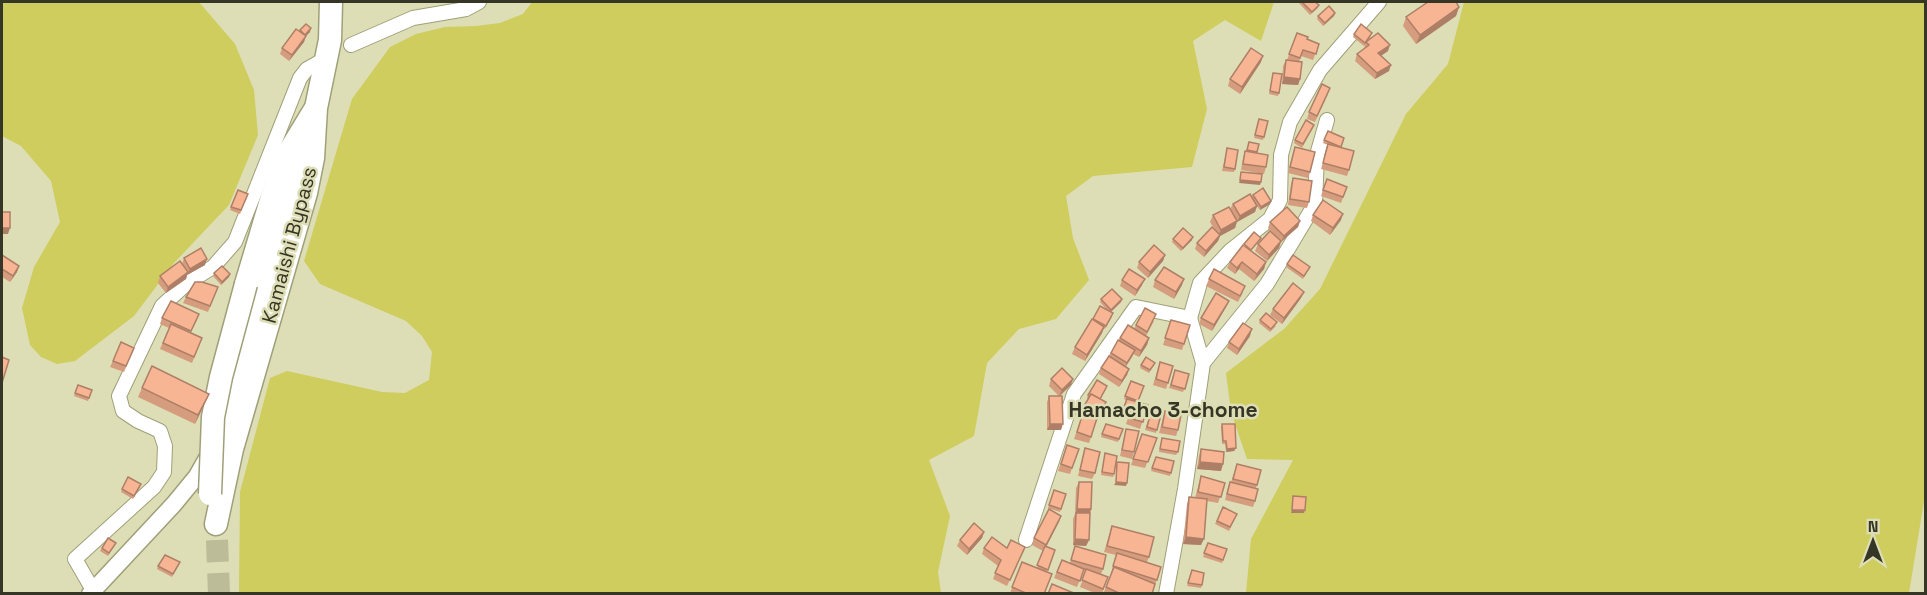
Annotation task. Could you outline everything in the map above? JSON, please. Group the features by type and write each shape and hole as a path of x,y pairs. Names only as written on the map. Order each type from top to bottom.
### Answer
{"highway":[{"path":"316,108 330,40 331,2"},
{"name":"Kamaishi Bypass","path":"316,108 313,158 306,193 232,449 217,532 210,494 213,417 221,377 272,197 289,152 316,108"}],"street":[{"path":"351,45 413,18 466,9 479,2"},
{"path":"1166,594 1185,489 1203,363 1190,318 1200,283 1230,251 1270,219 1280,200 1281,155 1290,122 1320,70 1379,2"},
{"path":"316,108 215,444 197,476 174,504 92,592 75,560 154,487 164,472 165,446 160,430 138,421 123,411 119,396 162,306 187,283 213,267 235,242 300,78 307,69 325,59"},
{"path":"1203,363 1267,284 1315,204 1317,155 1327,120"},
{"path":"1026,540 1074,394 1136,307 1190,318"}],"shaded area":[{"path":"2,2 199,2 235,44 254,90 258,135 229,205 174,263 134,316 75,361 57,364 41,357 30,345 22,308 34,267 60,222 51,181 21,146 2,136"},
{"path":"532,2 1274,2 1261,41 1225,20 1193,41 1207,109 1192,167 1093,176 1066,196 1073,238 1089,280 1056,319 1019,329 987,363 974,436 929,460 950,516 938,572 941,593 239,593 240,492 270,378 287,371 382,392 405,393 429,380 432,352 422,336 406,321 320,284 304,261 352,99 390,47 416,34 445,27 500,23 523,14"},
{"path":"1464,2 1925,2 1926,489 1909,593 1246,593 1251,539 1293,460 1247,459 1231,412 1226,373 1284,329 1320,289 1406,114 1448,64"}],"building":[{"path":"1302,2 1315,2 1319,5 1312,12"},
{"path":"1428,2 1456,2 1459,7 1420,35 1406,17"},
{"path":"1329,6 1335,13 1325,23 1318,16"},
{"path":"306,24 311,28 305,35 300,30"},
{"path":"1361,24 1372,33 1365,43 1354,34"},
{"path":"296,29 306,36 292,55 282,48"},
{"path":"1297,33 1319,44 1316,54 1303,50 1300,58 1289,54"},
{"path":"1378,33 1390,45 1378,53 1391,65 1377,73 1357,54 1369,45 1366,42"},
{"path":"1251,48 1263,56 1242,87 1230,79"},
{"path":"1286,60 1302,62 1300,79 1284,77"},
{"path":"1273,73 1282,74 1279,93 1270,91"},
{"path":"1322,84 1330,88 1317,116 1309,112"},
{"path":"1259,119 1268,121 1264,137 1255,135"},
{"path":"1306,120 1314,125 1303,144 1295,140"},
{"path":"1328,131 1344,138 1341,147 1324,140"},
{"path":"1249,142 1259,144 1257,152 1247,150"},
{"path":"1328,144 1354,151 1349,170 1323,163"},
{"path":"1295,147 1315,152 1310,172 1290,167"},
{"path":"1227,148 1238,150 1235,169 1224,167"},
{"path":"1245,151 1268,155 1266,167 1243,164"},
{"path":"1241,172 1262,174 1261,182 1240,180"},
{"path":"1293,178 1312,181 1309,202 1290,199"},
{"path":"1327,179 1347,187 1343,197 1323,190"},
{"path":"1263,188 1271,201 1261,207 1253,195"},
{"path":"238,190 248,194 241,210 231,207"},
{"path":"1250,194 1257,206 1240,216 1233,204"},
{"path":"1323,200 1343,214 1333,228 1313,215"},
{"path":"1229,207 1237,221 1221,230 1213,215"},
{"path":"1287,207 1300,221 1284,236 1270,222"},
{"path":"2,212 10,212 10,228 2,228"},
{"path":"1212,227 1220,235 1206,251 1197,243"},
{"path":"1183,228 1193,237 1183,248 1173,239"},
{"path":"1270,231 1281,241 1269,255 1258,244"},
{"path":"1254,232 1261,238 1251,250 1244,244"},
{"path":"1154,245 1165,255 1150,272 1139,262"},
{"path":"1243,245 1266,262 1257,274 1242,262 1237,268 1230,262"},
{"path":"201,248 207,259 190,269 184,258"},
{"path":"2,255 19,266 13,276 2,269"},
{"path":"1293,255 1310,267 1304,276 1287,264"},
{"path":"180,261 188,272 168,287 160,276"},
{"path":"222,266 230,274 222,282 214,273"},
{"path":"1164,267 1184,279 1176,292 1155,280"},
{"path":"1129,269 1145,279 1137,290 1122,280"},
{"path":"1214,269 1245,286 1240,296 1209,279"},
{"path":"195,282 218,287 210,306 186,297"},
{"path":"1293,283 1304,292 1284,318 1273,309"},
{"path":"1112,289 1122,299 1111,310 1101,299"},
{"path":"1216,293 1229,301 1214,325 1201,318"},
{"path":"171,301 199,314 191,331 162,318"},
{"path":"1100,306 1113,313 1106,326 1093,319"},
{"path":"1145,308 1156,314 1147,332 1136,325"},
{"path":"1266,313 1277,322 1271,329 1260,320"},
{"path":"1092,319 1104,327 1087,355 1075,347"},
{"path":"1171,320 1190,325 1184,344 1165,338"},
{"path":"1243,323 1252,329 1239,349 1229,342"},
{"path":"171,324 202,338 194,357 163,343"},
{"path":"1128,325 1149,338 1141,351 1120,338"},
{"path":"1118,340 1135,350 1127,363 1111,353"},
{"path":"121,342 134,348 126,366 113,361"},
{"path":"1109,356 1129,369 1122,381 1101,368"},
{"path":"2,357 9,360 2,383"},
{"path":"1146,357 1155,363 1150,370 1141,365"},
{"path":"1160,362 1173,366 1168,383 1156,379"},
{"path":"152,366 209,394 198,415 142,388"},
{"path":"1062,368 1073,379 1062,390 1051,379"},
{"path":"1175,370 1189,374 1185,389 1171,385"},
{"path":"1097,380 1107,386 1100,399 1091,394 1088,395"},
{"path":"1131,381 1144,386 1138,401 1125,396"},
{"path":"78,385 92,390 89,398 75,393"},
{"path":"1091,394 1106,402 1100,414 1084,406"},
{"path":"1049,396 1062,396 1063,424 1050,424"},
{"path":"1127,399 1148,405 1143,422 1129,418 1131,409 1124,407"},
{"path":"1152,408 1162,411 1157,430 1147,427"},
{"path":"1165,411 1181,415 1178,430 1162,427"},
{"path":"1083,413 1097,418 1091,437 1077,432"},
{"path":"1106,424 1123,429 1119,439 1102,434"},
{"path":"1222,424 1235,424 1236,448 1227,449 1226,441 1223,441"},
{"path":"1126,429 1139,431 1134,452 1122,450"},
{"path":"1142,434 1157,438 1148,462 1133,459"},
{"path":"1162,438 1180,441 1178,452 1160,449"},
{"path":"1067,445 1079,449 1072,468 1061,464"},
{"path":"1085,448 1100,452 1095,473 1080,470"},
{"path":"1201,449 1224,452 1223,464 1200,462"},
{"path":"1105,453 1117,456 1114,474 1102,472"},
{"path":"1156,457 1174,461 1171,473 1152,468"},
{"path":"1117,462 1129,463 1127,483 1116,482"},
{"path":"1237,464 1261,470 1257,485 1233,479"},
{"path":"1201,476 1225,483 1221,497 1198,492"},
{"path":"128,477 141,484 134,496 122,489"},
{"path":"1079,482 1092,482 1091,509 1077,509"},
{"path":"1230,482 1258,489 1255,501 1227,494"},
{"path":"1054,490 1066,494 1061,509 1049,505"},
{"path":"1293,496 1306,497 1305,510 1292,510"},
{"path":"1189,497 1207,499 1204,539 1186,537"},
{"path":"1223,507 1237,514 1230,527 1217,521"},
{"path":"1049,509 1061,516 1046,545 1034,538"},
{"path":"1076,513 1090,513 1089,540 1075,539"},
{"path":"974,523 984,532 969,549 960,540"},
{"path":"1112,526 1154,537 1149,557 1107,546"},
{"path":"992,537 1007,548 1011,540 1025,547 1010,580 995,573 1001,560 984,548"},
{"path":"108,538 116,543 109,553 102,548"},
{"path":"1208,543 1227,549 1223,560 1204,553"},
{"path":"1045,546 1055,550 1048,570 1037,565"},
{"path":"1075,546 1106,555 1103,569 1071,560"},
{"path":"1117,553 1161,567 1157,580 1113,566"},
{"path":"165,555 180,562 173,574 158,566"},
{"path":"1062,560 1084,569 1080,581 1057,572"},
{"path":"1022,562 1052,574 1044,594 1028,594 1012,587"},
{"path":"1114,567 1155,584 1152,594 1121,594 1106,587"},
{"path":"1086,569 1108,577 1103,589 1082,580"},
{"path":"1192,570 1204,573 1202,585 1188,583"},
{"path":"1052,584 1076,594 1048,594"}],"tunnel":[{"path":"217,540 219,594"}],"district":[{"name":"Hamacho 3-chome","path":"1163,409"}]}
